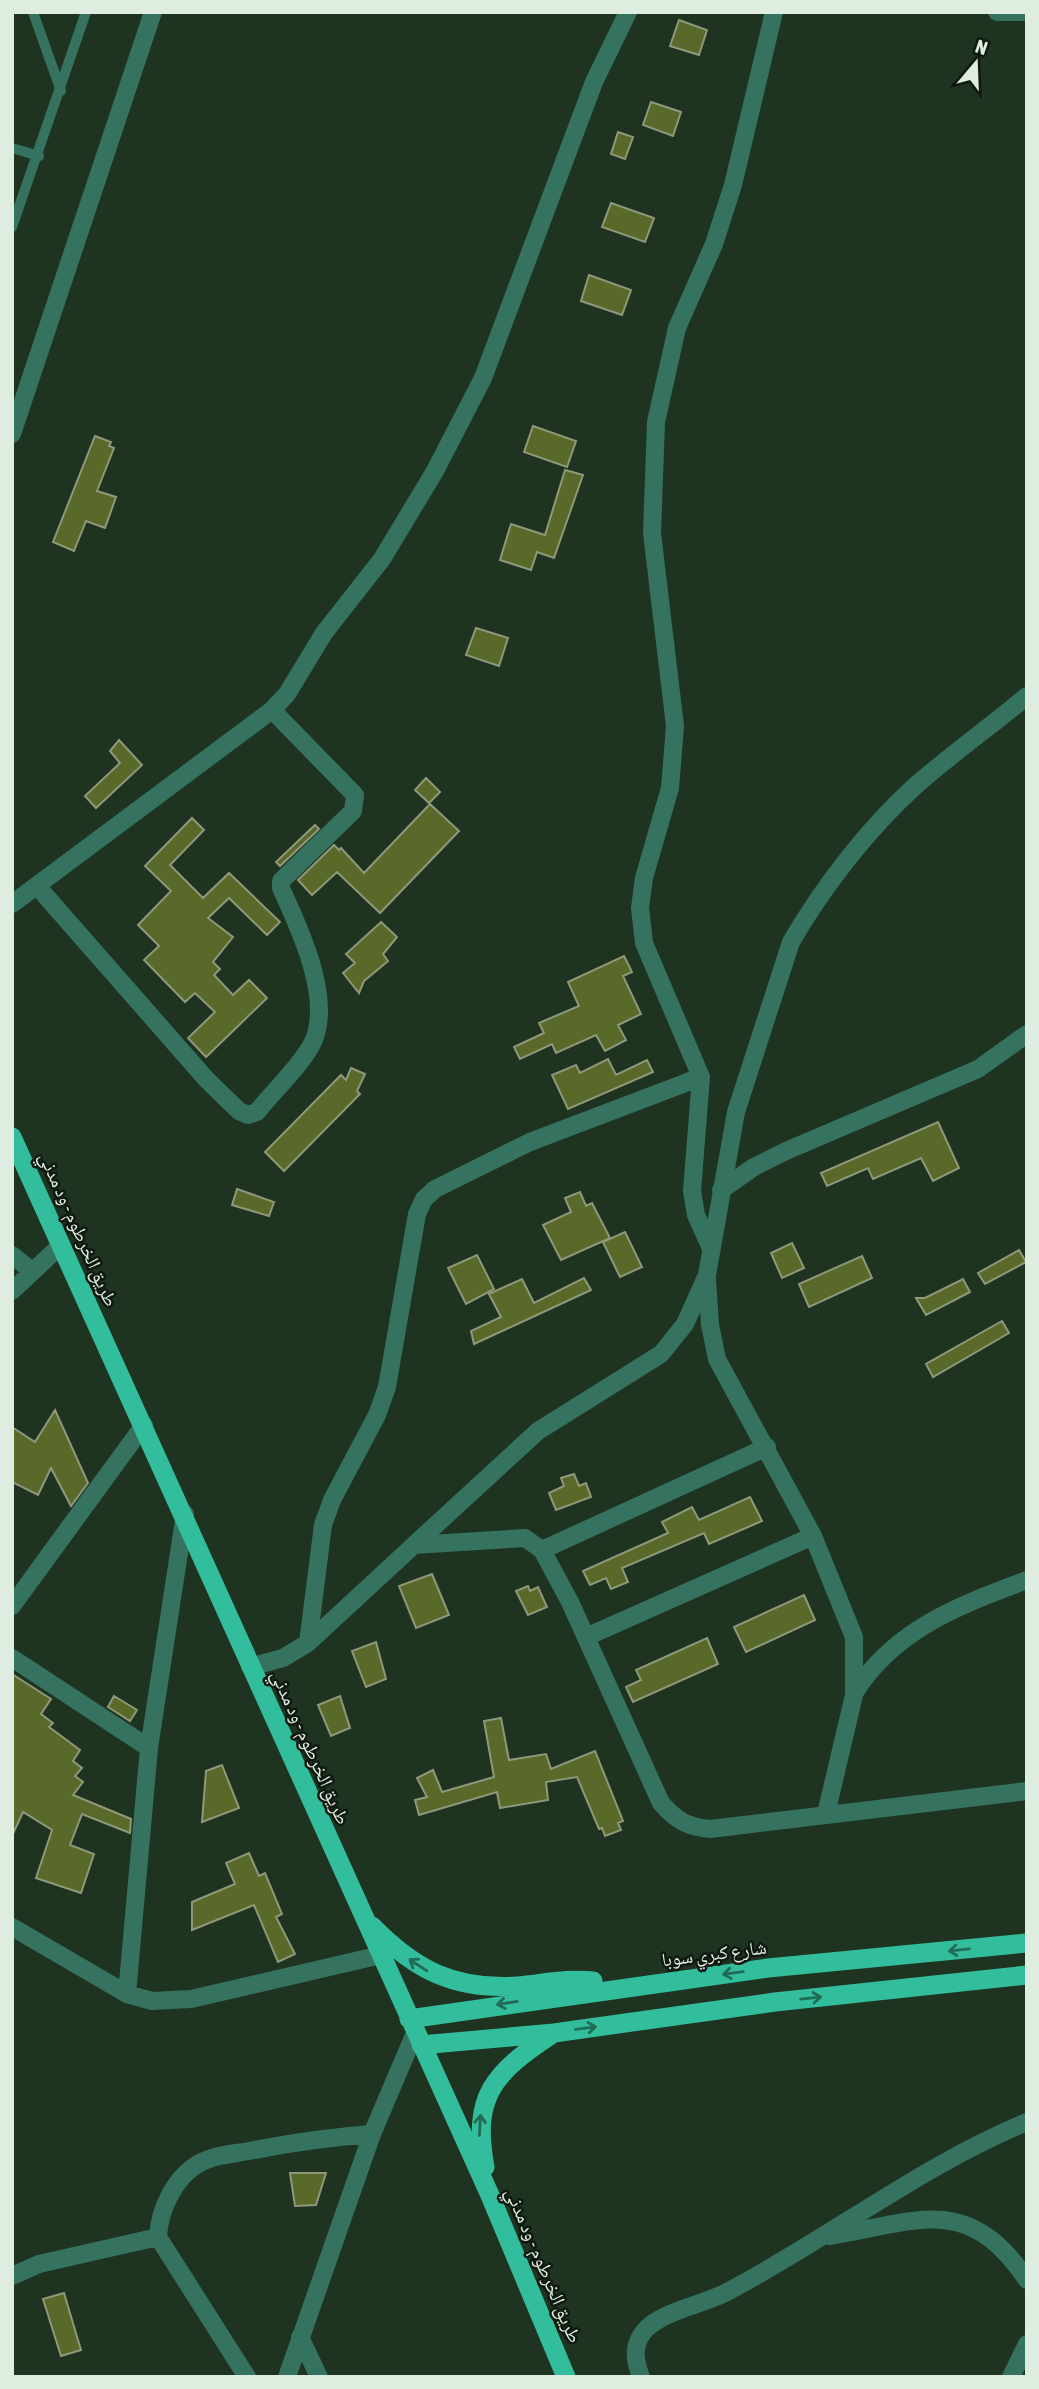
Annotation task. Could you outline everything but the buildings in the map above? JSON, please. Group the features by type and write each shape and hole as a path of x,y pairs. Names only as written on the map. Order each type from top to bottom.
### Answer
{"highway":[{"name":"طريق الخرطوم - ود مدني","path":"12,1137 185,1514 250,1667 489,2193 566,2377"},
{"path":"362,1914 415,1963 455,1981 514,1986 584,1980 628,1987"},
{"name":"شارع كبري سوبا","path":"415,2032 628,1987 1027,1943"},
{"path":"931,1952 934,1985"},
{"path":"867,1959 872,1992"},
{"path":"415,2032 554,2032 1027,1975"},
{"path":"489,2193 479,2125 487,2096 511,2065 554,2032"}],"street":[{"path":"12,433 153,12"},
{"path":"12,904 272,710 287,694 324,633 382,559 435,471 483,377 593,82 628,12"},
{"path":"710,1246 696,1215 692,1191 702,1099 701,1077 644,943 640,908 644,878 670,789 675,726 652,533 656,422 677,328 713,244 733,186 774,12"},
{"path":"998,12 1023,12"},
{"path":"826,1814 854,1695 854,1637 813,1536 717,1359 712,1342 706,1275 710,1246 736,1112 756,1043 791,942 805,917 872,832 915,787 1027,696"},
{"path":"37,886 207,1080 239,1111 248,1115 257,1112 311,1046 319,1017 310,954 281,888 281,881 353,811 356,803 355,794 272,710"},
{"path":"721,1190 754,1167 786,1151 978,1069 1027,1034"},
{"path":"309,1643 323,1525 332,1500 377,1415 387,1387 417,1213 424,1199 435,1189 530,1142 701,1077"},
{"path":"12,1291 61,1245"},
{"path":"12,1255 32,1271"},
{"path":"250,1667 283,1658 309,1643 538,1431 661,1354 685,1324 706,1275"},
{"path":"12,1606 144,1425"},
{"path":"542,1550 767,1447"},
{"path":"127,1994 149,1748 185,1514"},
{"path":"414,1545 514,1536 525,1538 542,1550 586,1637 661,1802 673,1817 690,1827 710,1829 1027,1791"},
{"path":"586,1637 813,1536"},
{"path":"854,1695 879,1660 916,1629 974,1600 1027,1580"},
{"path":"12,1658 149,1748"},
{"path":"12,1927 127,1994 152,2001 177,2002 381,1955"},
{"path":"287,2377 372,2134 415,2032"},
{"path":"641,2377 634,2354 639,2339 656,2321 724,2294 966,2153 1027,2122"},
{"path":"247,2377 158,2237 160,2220 173,2188 198,2164 210,2158 317,2138 372,2134"},
{"path":"817,2238 930,2218 953,2219 976,2227 995,2243 1027,2280"},
{"path":"12,2276 39,2264 158,2237"},
{"path":"300,2337 319,2377"},
{"path":"1011,2377 1027,2344"}],"lane":[{"path":"33,12 62,91"},
{"path":"12,227 62,91 86,12"},
{"path":"12,148 39,156"}]}
